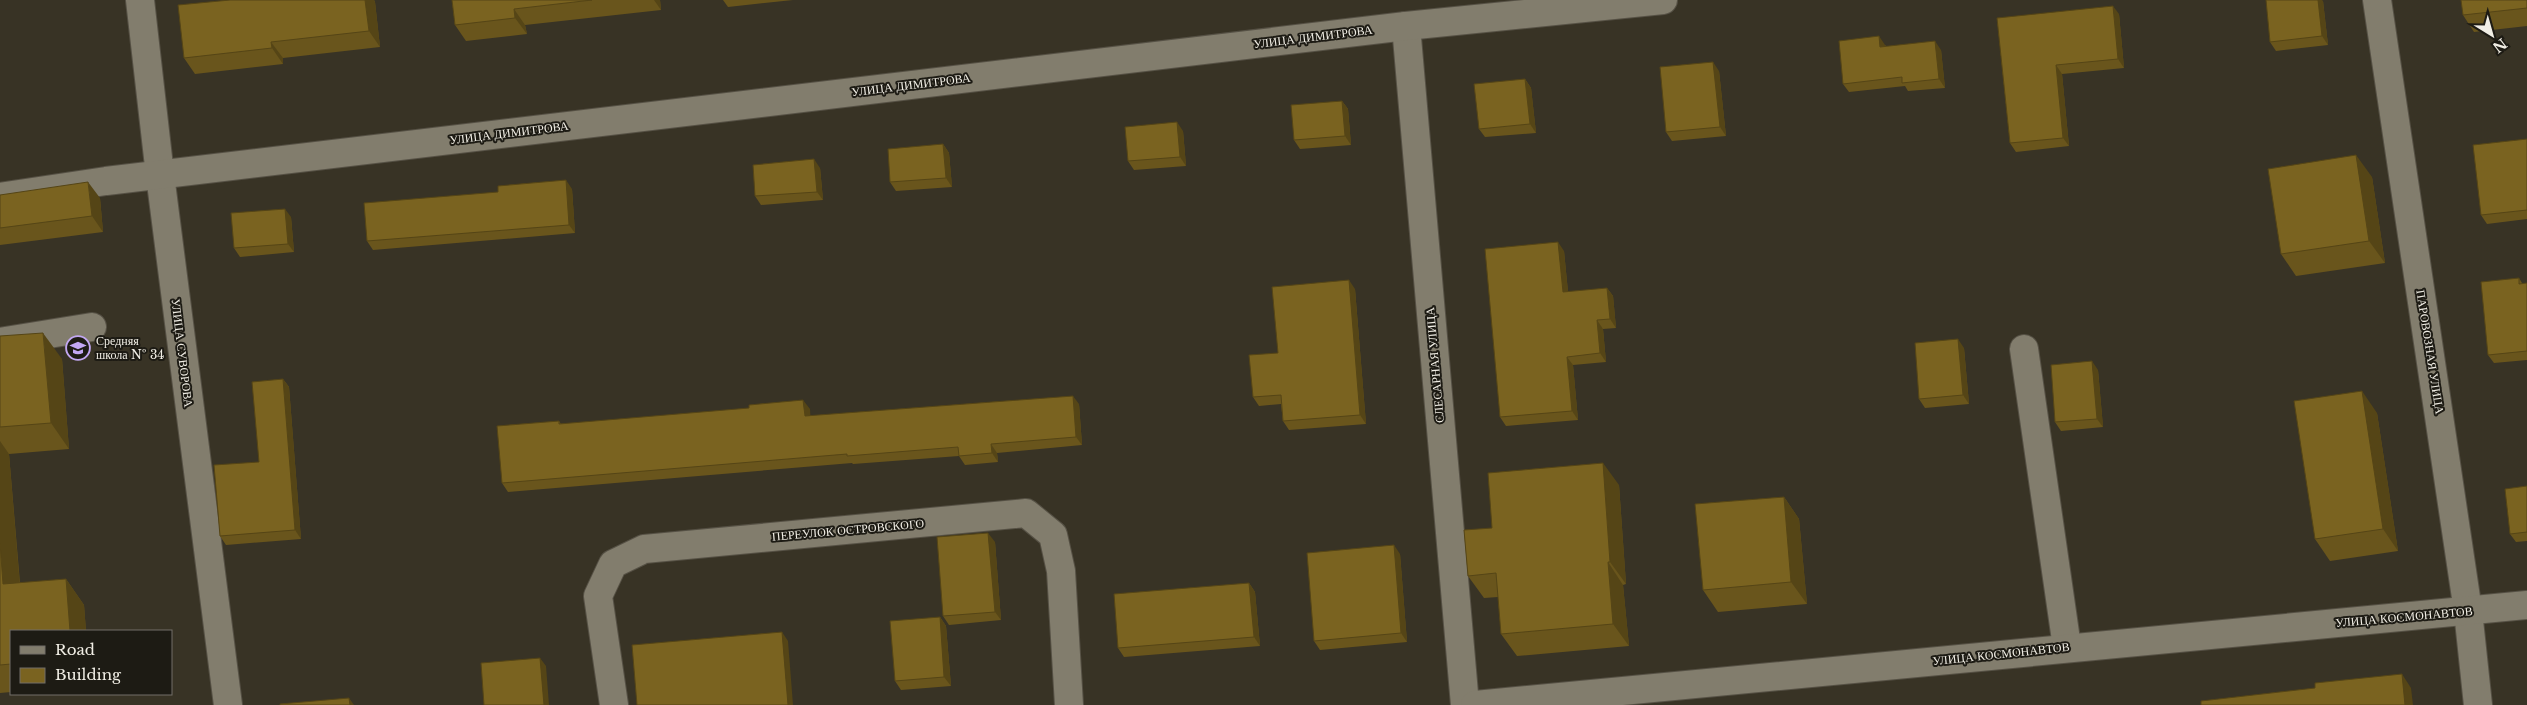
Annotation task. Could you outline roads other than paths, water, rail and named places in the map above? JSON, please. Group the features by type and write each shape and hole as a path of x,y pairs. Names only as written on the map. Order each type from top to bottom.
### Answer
{"street":[{"name":"УЛИЦА СУВОРОВА","path":"140,0 160,175 228,705"},
{"name":"УЛИЦА ДИМИТРОВА","path":"0,197 160,175 1406,26 1663,0"},
{"name":"ПАРОВОЗНАЯ УЛИЦА","path":"2377,0 2468,611 2478,705"},
{"name":"СЛЕСАРНАЯ УЛИЦА","path":"1406,26 1465,705"},
{"path":"0,342 92,327"},
{"path":"2024,350 2066,648"},
{"name":"ПЕРЕУЛОК ОСТРОВСКОГО","path":"614,705 598,596 613,564 644,549 1026,514 1053,535 1061,570 1069,705"},
{"name":"УЛИЦА КОСМОНАВТОВ","path":"1475,705 2527,605"}],"place":[{"name":"Средняя школа № 34","path":"78,348"}]}
